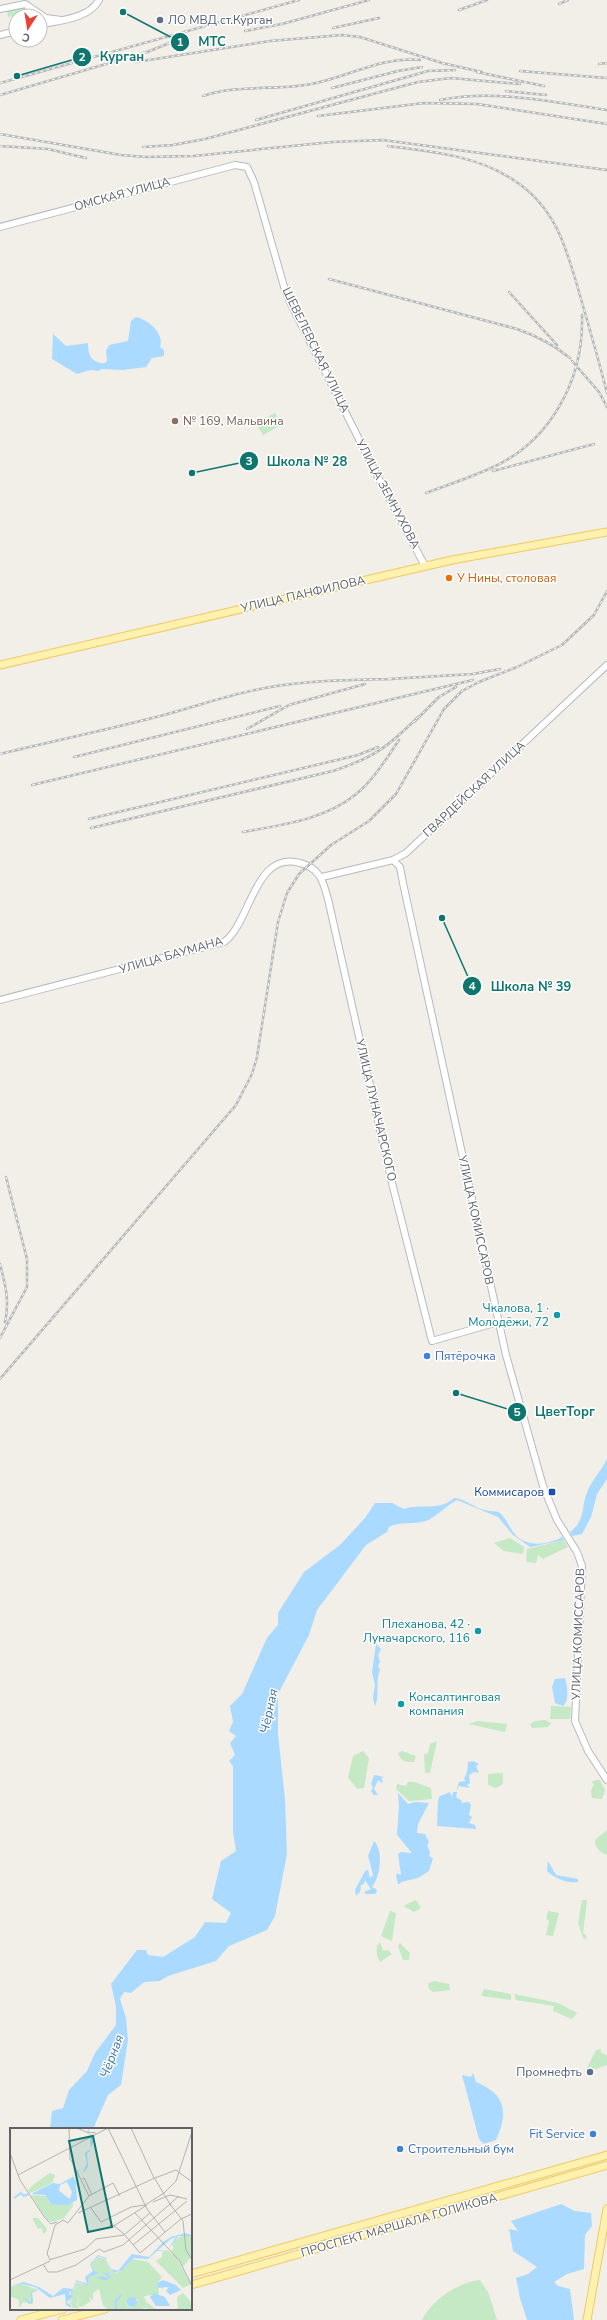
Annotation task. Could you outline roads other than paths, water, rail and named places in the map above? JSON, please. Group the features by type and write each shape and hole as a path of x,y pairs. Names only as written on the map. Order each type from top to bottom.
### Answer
{"main road":[{"path":"48,23 88,12 99,0"},
{"path":"25,4 46,18 61,20"},
{"path":"0,8 25,4 30,8"},
{"name":"ОМСКАЯ УЛИЦА","path":"0,227 235,164 244,165"},
{"name":"ШЕВЕЛЕВСКАЯ УЛИЦА","path":"244,165 249,170 254,182 285,290 351,422"},
{"name":"УЛИЦА ЗЕМНУХОВА","path":"351,422 426,566"},
{"name":"УЛИЦА ПАНФИЛОВА","path":"0,665 426,566 515,547 607,532"},
{"name":"ГВАРДЕЙСКАЯ УЛИЦА","path":"322,877 394,860 406,853 607,665"},
{"path":"403,883 403,866 406,853"},
{"name":"УЛИЦА КОМИССАРОВ","path":"394,860 400,867 498,1322 543,1486 562,1528 577,1552 582,1566 575,1721 588,1752 607,1780"},
{"name":"УЛИЦА БАУМАНА","path":"0,1000 224,942 236,930 260,880 270,870 281,864 291,862 303,864 314,869 322,877"},
{"name":"УЛИЦА ЛУНАЧАРСКОГО","path":"322,877 392,1183 432,1341 498,1322"},
{"name":"ПРОСПЕКТ МАРШАЛА ГОЛИКОВА","path":"192,2274 607,2155"},
{"name":"ПРОСПЕКТ МАРШАЛА ГОЛИКОВА","path":"192,2285 607,2165"},
{"path":"587,2320 607,2209"},
{"path":"386,2219 388,2228"},
{"path":"240,2261 243,2270"},
{"path":"21,2320 60,2310"},
{"path":"62,2320 101,2310"}],"water":[{"path":"136,317 150,324 158,332 161,342 160,347 164,350 164,356 152,358 146,367 123,370 90,370 77,374 52,359 53,334 66,346 88,343 91,358 96,362 105,363 107,361 106,351 109,345 128,341 131,321"},
{"path":"607,1459 607,1479 597,1494 591,1517 582,1534 572,1536 570,1532 579,1522 588,1490"},
{"name":"Чёрная","path":"454,1498 487,1511 500,1513 519,1538 530,1543 537,1544 550,1542 562,1537 564,1540 530,1547 512,1534 498,1517 457,1500 426,1521 393,1525 389,1527 387,1532 366,1545 317,1610 309,1635 278,1694 278,1734 285,1799 287,1854 275,1916 267,1930 229,1946 216,1961 168,1976 160,1981 144,1982 131,1993 124,1992 120,1999 126,2018 128,2040 121,2085 108,2095 93,2128 50,2128 52,2111 63,2108 69,2090 87,2071 95,2053 116,2025 116,2007 111,1984 137,1950 146,1950 148,1955 163,1957 195,1937 205,1922 226,1923 231,1913 212,1899 221,1861 236,1851 233,1832 233,1766 229,1761 235,1755 230,1743 236,1736 229,1731 233,1722 230,1706 242,1694 267,1638 278,1625 278,1613 304,1572 340,1545 365,1518 375,1503 392,1503 404,1509 410,1507 442,1505"},
{"path":"376,1644 381,1649 378,1655 380,1662 378,1666 380,1670 375,1706 373,1698 375,1685 372,1672"},
{"path":"565,1678 567,1700 563,1706 555,1703 552,1687 555,1679"},
{"path":"473,1761 479,1764 476,1766 479,1773 474,1772 469,1775 470,1783 467,1785 470,1788 459,1786 456,1791 459,1782 466,1781 464,1779 467,1772 468,1762"},
{"path":"374,1775 384,1777 381,1778 383,1781 382,1783 378,1780 374,1789 378,1795 374,1795 371,1791 373,1788 371,1784"},
{"path":"450,1792 452,1797 453,1792 457,1792 456,1797 462,1801 461,1803 469,1802 471,1805 469,1815 472,1817 469,1823 475,1825 476,1829 437,1826 438,1799 440,1796"},
{"path":"398,1793 408,1804 415,1802 429,1803 418,1824 417,1833 425,1834 429,1842 427,1845 430,1852 429,1856 433,1858 429,1871 418,1878 401,1882 400,1884 398,1884 396,1876 397,1873 401,1875 398,1854 401,1852 412,1853 397,1835 399,1806"},
{"path":"374,1841 377,1845 380,1857 379,1871 372,1887 376,1889 377,1892 375,1894 366,1894 364,1892 371,1889 365,1880 364,1884 361,1885 360,1892 356,1896 355,1890 365,1871 368,1870 370,1878 373,1875 368,1856"},
{"path":"548,1861 556,1875 578,1879 578,1882 565,1881 550,1874 547,1871"},
{"path":"473,2073 476,2082 494,2093 502,2106 502,2121 496,2140 484,2144 479,2139 462,2075 471,2077"},
{"path":"561,2204 575,2211 591,2213 592,2226 585,2235 584,2269 567,2274 554,2282 558,2286 570,2289 574,2320 527,2320 516,2278 528,2274 537,2267 513,2251 509,2229 518,2231 511,2221"}],"railway":[{"path":"0,83 299,0"},
{"path":"245,31 282,24 369,0"},
{"path":"459,10 487,0"},
{"path":"559,4 568,0"},
{"path":"333,28 379,18"},
{"path":"136,62 270,41 342,35 360,37 442,63 482,72"},
{"path":"0,95 147,52 185,37"},
{"path":"203,96 230,90 311,84 378,64 392,61 420,60"},
{"path":"599,64 607,63"},
{"path":"332,88 398,71 422,67"},
{"path":"256,120 428,71 455,70"},
{"path":"520,71 607,78"},
{"path":"477,72 544,86"},
{"path":"143,147 173,145 205,139 418,82 451,78 520,84"},
{"path":"506,91 546,95"},
{"path":"440,100 461,97 503,96 544,100 607,110"},
{"path":"318,116 424,103 477,104 607,124"},
{"path":"0,134 121,155 146,157 193,156 332,142 383,140 607,170"},
{"path":"0,146 48,149 86,158"},
{"path":"388,146 454,156 486,166 515,181 530,192 542,205 566,249 598,357 607,393"},
{"path":"329,279 517,329 545,341 570,358"},
{"path":"509,292 557,345"},
{"path":"426,493 489,469 511,458 530,443 546,426 559,407 570,385 577,363 581,339 582,315"},
{"path":"572,361 599,392 607,407"},
{"path":"493,471 594,444"},
{"path":"0,1379 236,1105 252,1074 257,1057 278,922 287,893 299,874 331,845 369,821 396,794 444,709 462,691 562,645 594,615 607,591"},
{"path":"389,679 473,674 500,669"},
{"path":"0,754 140,721 225,697 281,685 345,680 393,679"},
{"path":"32,785 473,680"},
{"path":"247,729 289,705 365,684"},
{"path":"414,722 439,697 456,687"},
{"path":"74,757 280,706"},
{"path":"91,828 333,771 370,756 398,736 418,717"},
{"path":"243,832 272,827 316,816 343,803 355,795 368,783 399,740"},
{"path":"89,819 358,755 378,747"},
{"path":"0,1338 27,1287 27,1259 6,1177"},
{"path":"0,1264 7,1300 5,1322"}],"place":[{"name":"МТС","path":"123,12"},
{"name":"ЛО МВД ст.Курган","path":"160,20"},
{"name":"Курган","path":"17,76"},
{"name":"№ 169, Мальвина","path":"175,421"},
{"name":"Школа № 28","path":"192,473"},
{"name":"У Нины, столовая","path":"449,578"},
{"name":"Школа № 39","path":"442,918"},
{"name":"Чкалова, 1 · Молодёжи, 72","path":"557,1315"},
{"name":"Пятёрочка","path":"427,1356"},
{"name":"ЦветТорг","path":"456,1393"},
{"name":"Коммисаров","path":"552,1492"},
{"name":"Плеханова, 42 · Луначарского, 116","path":"478,1631"},
{"name":"Консалтинговая компания","path":"401,1704"},
{"name":"Промнефть","path":"590,2072"},
{"name":"Fit Service","path":"593,2134"},
{"name":"Строительный бум","path":"400,2149"}]}
